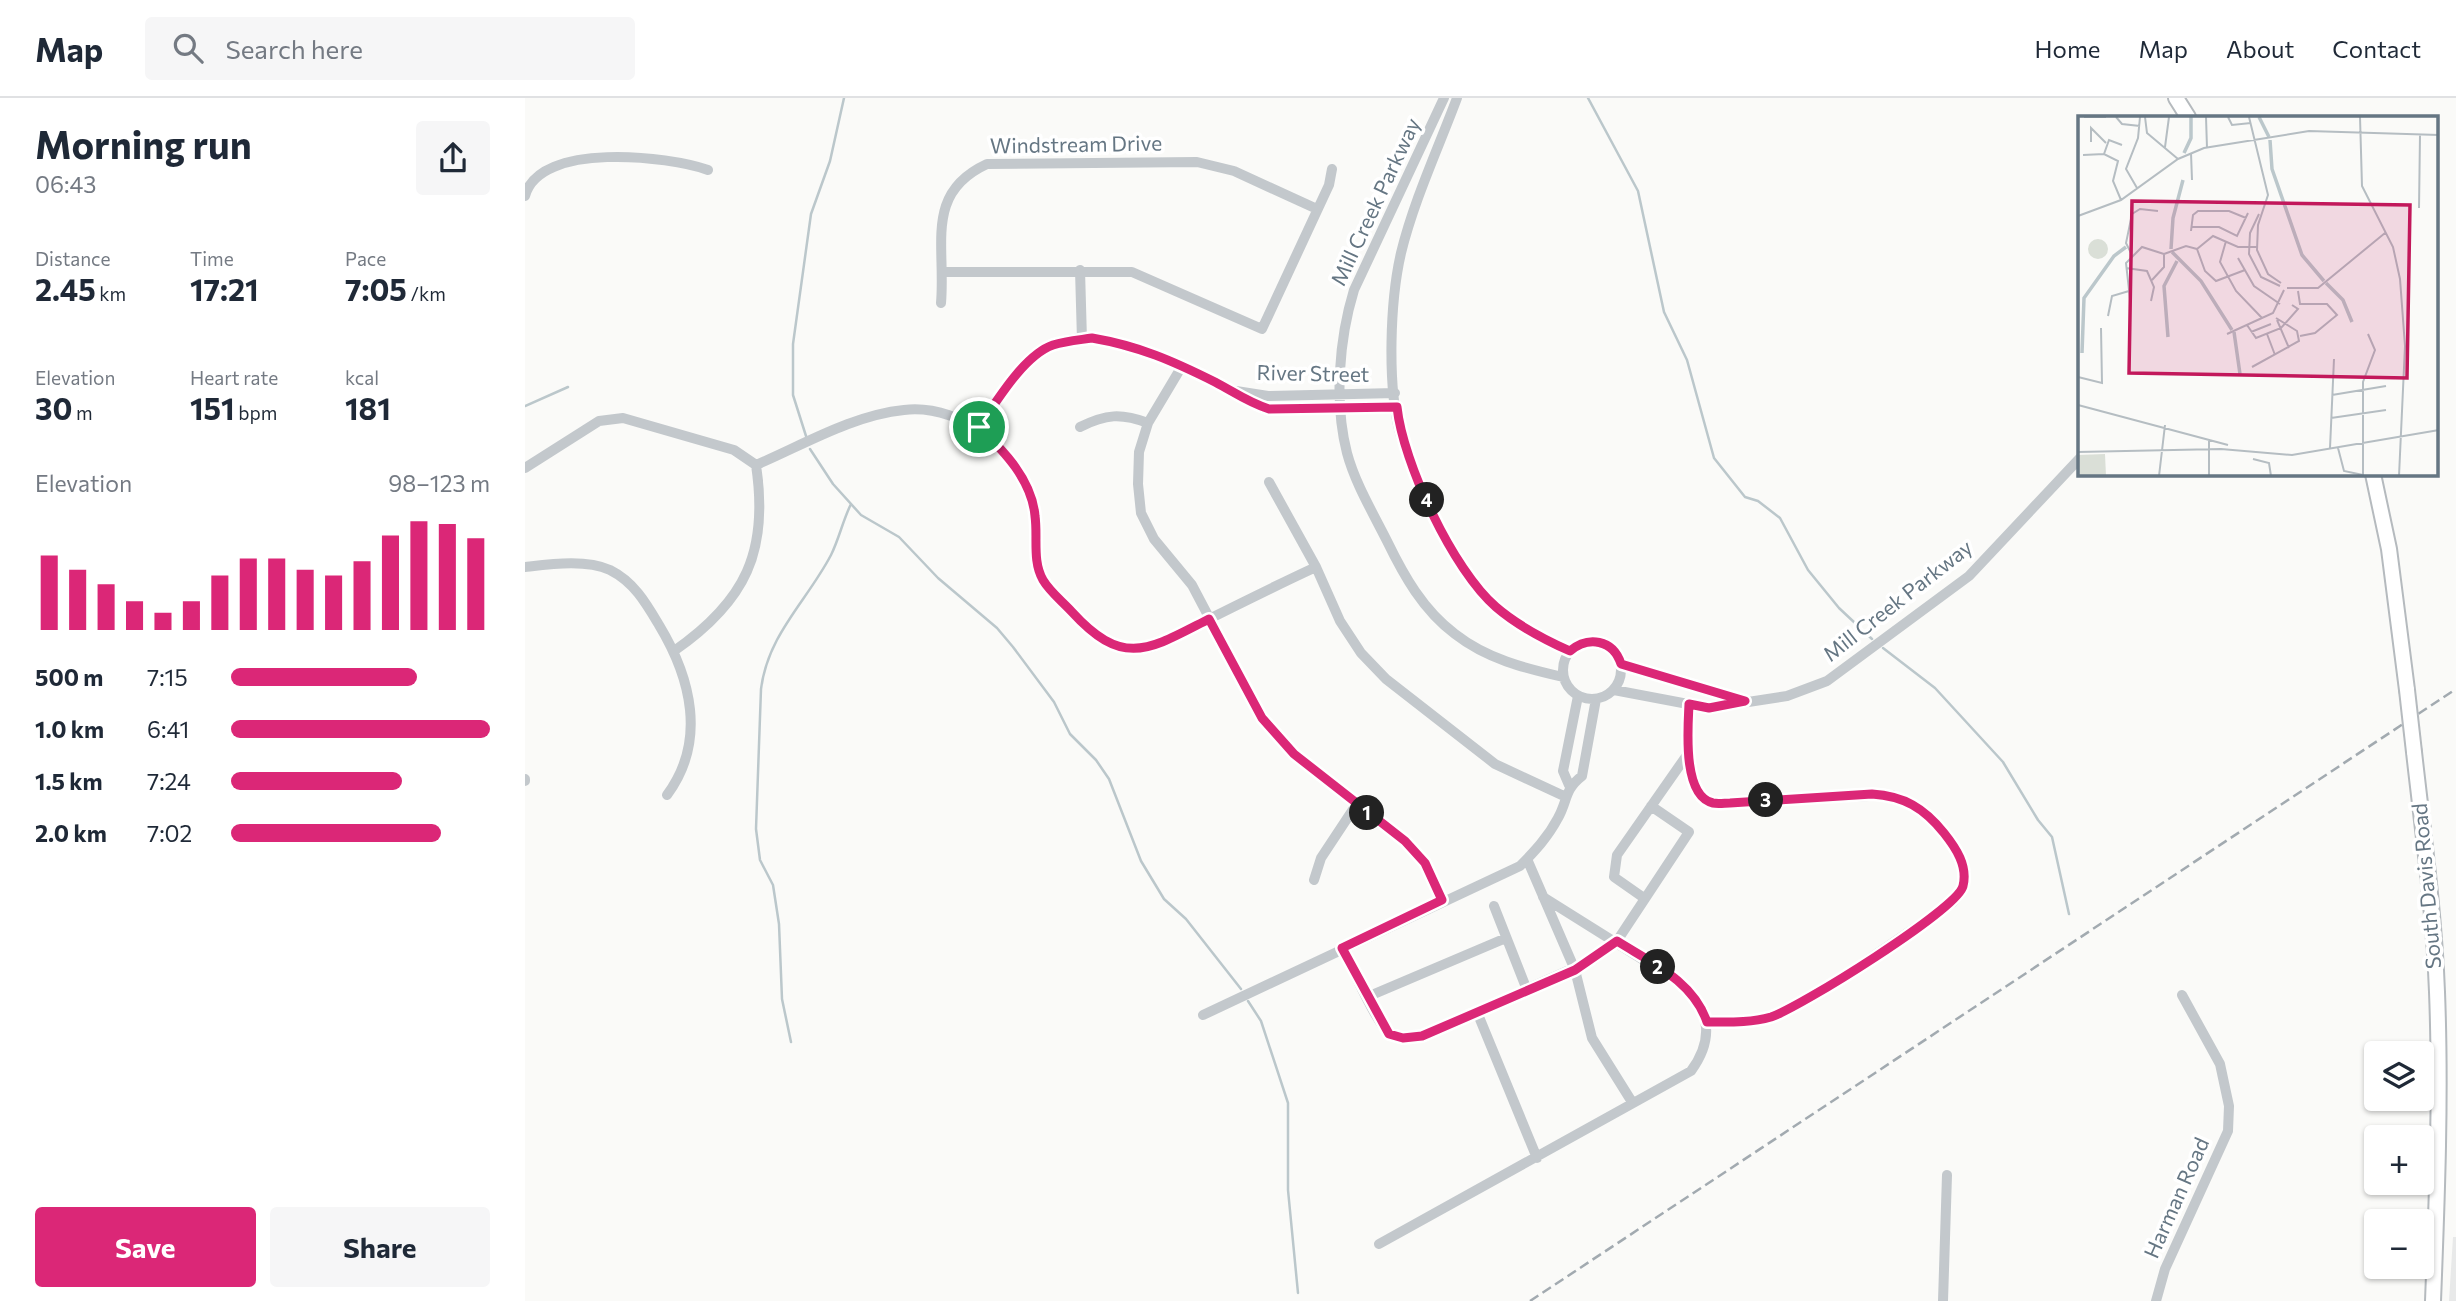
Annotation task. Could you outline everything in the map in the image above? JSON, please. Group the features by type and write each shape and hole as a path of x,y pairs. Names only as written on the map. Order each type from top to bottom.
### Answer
{"main road":[{"path":"2176,98 2187,116"},
{"name":"South Davis Road","path":"2373,476 2389,549 2432,914 2439,1077 2433,1301"}],"street":[{"name":"Mill Creek Parkway","path":"1444,98 1354,290 1342,349 1342,409 1347,453 1361,488 1403,573 1433,616 1487,655 1563,677"},
{"name":"Mill Creek Parkway","path":"1457,98 1416,204 1401,254 1392,318 1399,430 1413,471 1465,569 1494,606 1523,628 1570,651"},
{"path":"525,196 526,190 549,169 583,159 682,161 708,170"},
{"name":"Windstream Drive","path":"941,303 942,214 949,193 965,174 986,164 1197,162 1234,171 1317,209"},
{"path":"943,272 1132,272 1262,328 1329,185 1332,169"},
{"path":"1080,270 1082,340"},
{"name":"River Street","path":"979,427 1002,391 1026,364 1051,346 1092,338 1132,345 1182,366 1251,403 1269,409 1397,407"},
{"path":"1182,366 1148,423 1139,452 1141,513 1154,539 1192,584 1262,718 1294,754 1405,841 1425,863 1442,900"},
{"name":"River Street","path":"1230,390 1268,396 1342,397 1395,393"},
{"path":"756,466 870,415 907,409 945,415 979,427 1006,453 1025,484 1035,515 1035,548 1043,579 1098,639 1121,648 1144,649 1315,566"},
{"path":"1080,427 1103,415 1126,415 1148,423"},
{"path":"526,465 599,421 624,418 734,450 756,466 761,526 753,558 736,592 712,621 674,651"},
{"name":"Mill Creek Parkway","path":"1614,690 1709,708 1787,696 1827,681 1969,576 2078,460"},
{"path":"1269,482 1315,566 1341,621 1361,653 1386,679 1495,764 1566,797"},
{"path":"525,567 590,565 620,576 636,589 674,651 685,676 690,710 689,731 678,780 667,795"},
{"path":"1596,641 1614,650 1621,664 1620,679 1614,690 1596,699 1578,696 1566,686 1563,677 1562,668 1570,651 1586,642 1596,641"},
{"path":"1621,664 1745,701"},
{"path":"1203,1015 1442,900 1520,866 1542,844 1560,815 1569,785 1563,771 1578,696"},
{"path":"1569,785 1582,776 1596,699"},
{"path":"1689,704 1687,755 1693,778 1703,798 1713,803 1892,795 1909,801 1932,818 1961,858 1965,873 1963,889 1953,902 1815,996 1774,1016 1753,1021 1707,1022"},
{"path":"1644,898 1614,877 1616,855 1687,755"},
{"path":"1314,880 1321,858 1356,805"},
{"path":"1342,948 1389,1034 1403,1038 1422,1036 1575,970 1617,941 1644,898 1676,856 1689,832 1651,806"},
{"path":"1527,859 1575,970 1592,1038 1603,1060 1632,1102"},
{"path":"1379,1244 1691,1071 1702,1057 1707,1022 1698,1000 1685,986 1543,897"},
{"path":"1494,906 1527,990"},
{"path":"1367,997 1506,938"},
{"name":"Harman Road","path":"2156,1301 2165,1269 2228,1131 2229,1106 2220,1064 2182,995"},
{"path":"1477,1012 1537,1158"},
{"path":"1943,1301 1947,1175"}],"shaded area":[{"path":"2453,1237 2456,1237 2456,1301 2449,1301"}],"waterway":[{"path":"806,436 793,395 793,344 811,214 830,161 844,98"},
{"path":"1588,98 1638,191 1664,312 1687,360 1714,458 1745,497 1758,501 1780,518 1808,570 1839,608 1872,639"},
{"path":"525,406 568,387"},
{"path":"810,449 833,484 861,515 899,537 938,578 997,628 1013,647 1054,702 1070,734 1096,760 1109,779 1141,861 1164,899 1186,919 1241,989"},
{"path":"791,1042 782,999 779,924 773,885 760,860 756,829 761,689 772,651 831,555 851,504"},
{"path":"1883,648 1935,688 2003,762 2038,820 2052,837 2069,914"},
{"path":"1248,1001 1261,1021 1288,1103 1288,1190 1298,1293"}],"railway":[{"path":"1530,1301 2456,689"}],"route":[{"path":"1092,338 1132,345 1182,366 1251,403 1269,409 1397,407 1399,430 1413,471 1465,569 1494,606 1523,628 1570,651 1577,645 1596,641 1614,650 1621,664 1745,701 1709,708 1689,704 1687,755 1693,778 1703,798 1713,803 1730,803 1892,795 1909,801 1932,818 1947,837 1961,858 1965,873 1963,889 1953,902 1931,918 1815,996 1774,1016 1753,1021 1707,1022 1698,1000 1685,986 1617,941 1575,970 1422,1036 1403,1038 1389,1034 1342,948 1442,900 1425,863 1405,841 1294,754 1262,718 1209,619 1144,649 1121,648 1098,639 1043,579 1035,548 1035,515 1025,484 1006,453 979,427 1002,391 1026,364 1051,346 1092,338"}]}
